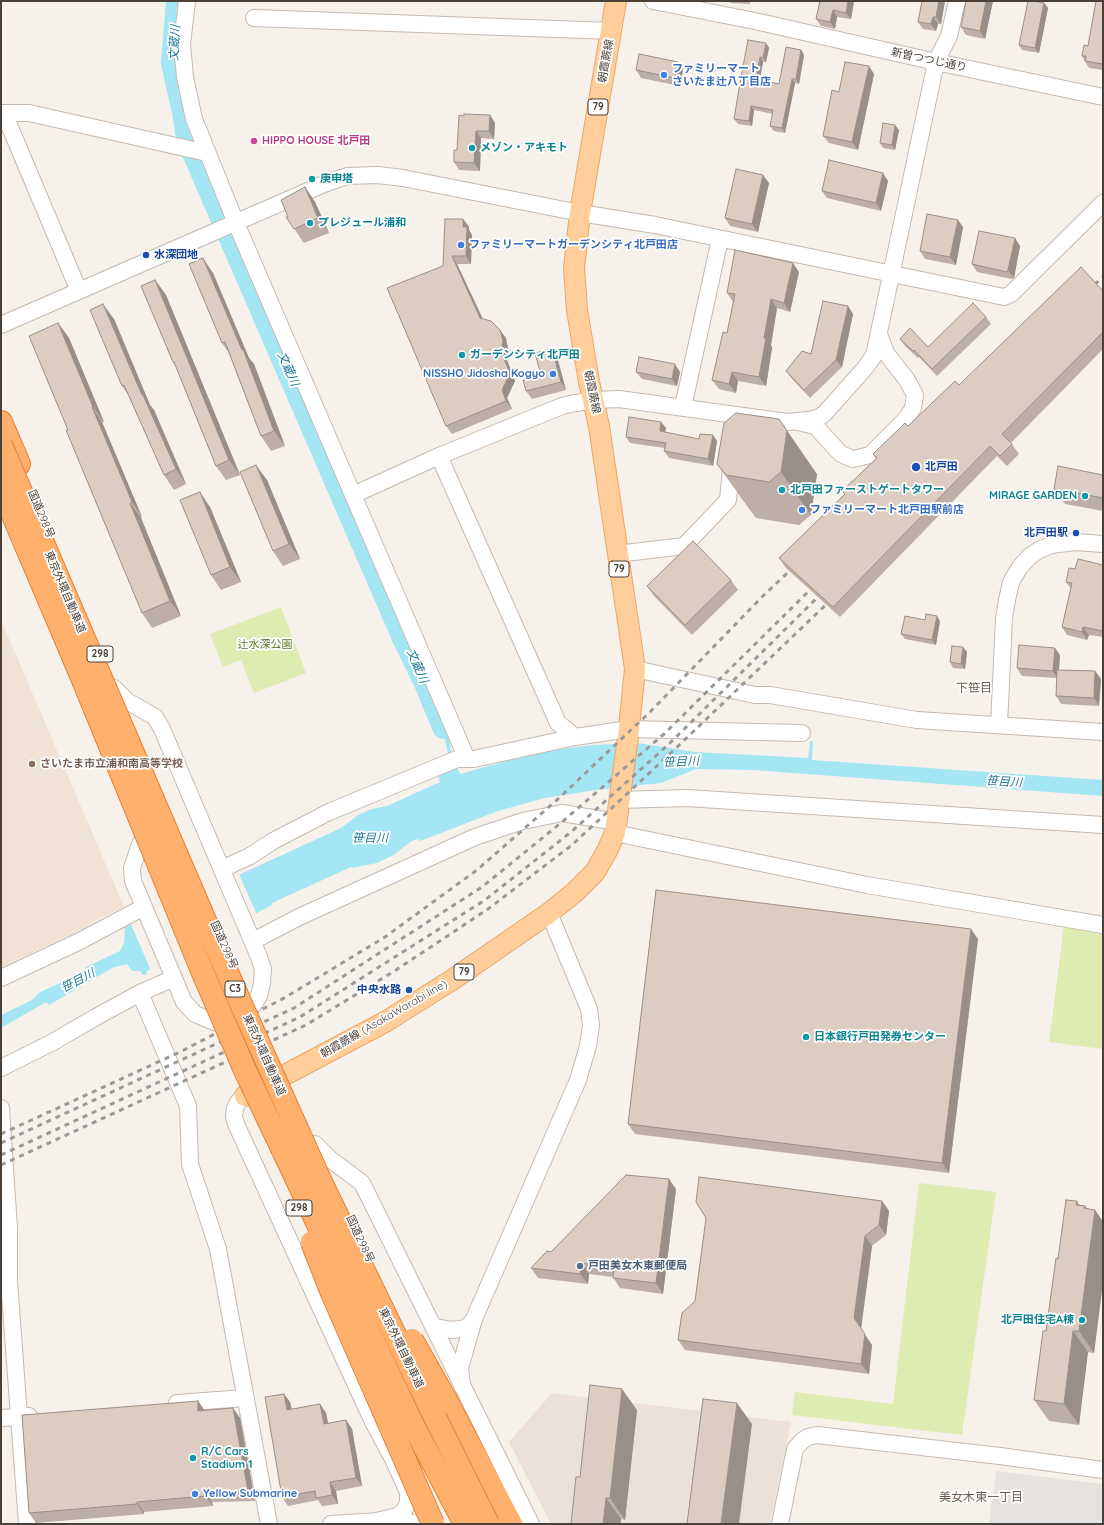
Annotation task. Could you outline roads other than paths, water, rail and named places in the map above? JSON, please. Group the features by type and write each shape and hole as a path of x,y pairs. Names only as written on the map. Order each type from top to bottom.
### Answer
{"highway":[{"name":"国道298号","path":"1,422 45,522 198,886 282,1076 497,1524"},
{"name":"東京外環自動車道","path":"1,445 237,995 320,1180 423,1394 488,1524"},
{"name":"東京外環自動車道","path":"1,487 244,1068 412,1423 465,1524"},
{"name":"298","path":"1,514 140,844 166,902 245,1096 417,1454 454,1524"},
{"path":"244,1068 332,1293 433,1524"},
{"path":"320,1180 447,1402 511,1524"}],"main road":[{"name":"朝霞蕨線","path":"616,1 580,212 574,268 574,284 589,382 594,400 635,669 629,733"},
{"name":"朝霞蕨線 (AsakaWarabi line)","path":"245,1096 385,1022 452,980 549,913 575,892 595,872 607,851 616,827 629,733"},
{"path":"454,1524 483,1496"}],"street":[{"path":"187,1 182,44 185,77 194,119 207,152 229,226 353,495 467,759"},
{"name":"新曽つつじ通り","path":"653,1 755,21 936,62 1103,97"},
{"path":"353,495 439,456 562,406 594,400 619,399 787,422 798,422 820,417 861,373 873,357 936,62 949,36 957,1"},
{"path":"254,18 611,31"},
{"path":"79,291 2,113 29,113 207,152"},
{"path":"1,325 324,184 346,176 378,175 403,178 655,225 1000,297 1009,296 1103,203"},
{"path":"683,407 720,239"},
{"path":"798,422 815,426 841,454 853,459 870,454 906,419 913,408 915,395 907,380 886,353 879,334"},
{"path":"861,373 878,364 888,363 895,366"},
{"path":"617,554 684,546 728,500 736,416"},
{"path":"439,456 558,723 575,737"},
{"path":"999,724 1006,606 1011,582 1020,567 1030,556 1051,545 1075,542 1103,544"},
{"path":"635,669 755,694 770,695 917,720 999,724 1103,732"},
{"path":"114,688 127,701 155,717 162,729 251,936 263,969 259,996 252,1007"},
{"path":"223,871 273,841 330,812 457,759 474,759 575,737 629,733 802,733"},
{"path":"620,795 688,798 1103,825"},
{"path":"251,936 299,917 475,837 523,821 562,813 616,827 866,884 1103,925"},
{"path":"140,844 132,868 133,881 184,1002 195,1014 214,1022"},
{"path":"1,978 78,942 126,915 145,909"},
{"path":"462,1386 460,1368 474,1319 578,1080 588,1046 591,1025 589,1009 549,913"},
{"path":"1,1068 53,1042 140,993 172,972"},
{"path":"140,993 188,1106 190,1164 218,1249 269,1524"},
{"path":"245,1096 238,1102 236,1108 234,1117 236,1124 408,1492 408,1503 404,1511 398,1516 376,1521"},
{"path":"1,1108 9,1228 5,1281 27,1524"},
{"path":"315,1144 330,1159 362,1183 531,1524"},
{"path":"433,1327 452,1330 467,1328 474,1319"},
{"path":"159,1405 246,1398"},
{"path":"1,1418 42,1415"},
{"path":"780,1524 795,1449 808,1437 817,1435 1000,1456 1103,1470"},
{"path":"381,1436 400,1442 417,1454"},
{"path":"331,1524 395,1520 418,1524"}],"water":[{"name":"笹目川","path":"810,741 813,741 812,760 1103,780 1103,796 753,770 696,769 661,783 596,790 545,798 498,811 420,841 418,839 412,841 392,856 377,863 351,867 272,903 272,905 147,971 146,975 143,975 140,971 132,971 127,964 114,967 49,1005 46,1002 1,1028 1,1015 32,1000 40,992 80,973 86,967 120,951 124,943 125,927 341,828 358,815 372,809 387,806 440,782 437,772 456,765 460,774 554,750 593,745 638,743 695,752 808,758"}],"waterway":[{"name":"文蔵川","path":"178,1 173,63 184,112 188,139 444,727"},
{"path":"444,727 451,758"}],"railway":[{"path":"1087,291 1103,277"},
{"path":"1,1134 180,1052 286,997 385,937 477,870 558,799 651,711 764,595 798,563"},
{"path":"1,1143 294,1008 482,887 562,822 664,734 818,582"},
{"path":"1,1155 300,1017 485,900 571,832 670,743 826,589"},
{"path":"1,1165 306,1025 396,970 488,909 572,845 834,597"}],"place":[{"name":"ファミリーマート さいたま辻八丁目店","path":"664,75"},
{"name":"HIPPO HOUSE 北戸田","path":"254,141"},
{"name":"メゾン・アキモト","path":"472,148"},
{"name":"庚申塔","path":"312,179"},
{"name":"プレジュール浦和","path":"310,223"},
{"name":"ファミリーマートガーデンシティ北戸田店","path":"461,245"},
{"name":"水深団地","path":"146,255"},
{"name":"ガーデンシティ北戸田","path":"462,355"},
{"name":"NISSHO Jidosha Kogyo","path":"553,374"},
{"name":"北戸田","path":"916,467"},
{"name":"北戸田ファーストゲートタワー","path":"782,490"},
{"name":"MIRAGE GARDEN","path":"1085,496"},
{"name":"ファミリーマート北戸田駅前店","path":"802,510"},
{"name":"北戸田駅","path":"1076,533"},
{"name":"さいたま市立浦和南高等学校","path":"32,764"},
{"name":"中央水路","path":"409,990"},
{"name":"日本銀行戸田発券センター","path":"806,1037"},
{"name":"戸田美女木東郵便局","path":"580,1266"},
{"name":"北戸田住宅A棟","path":"1082,1320"},
{"name":"R/C Cars Stadium 1","path":"193,1458"},
{"name":"Yellow Submarine","path":"195,1494"}],"district":[{"name":"下笹目","path":"974,688"},
{"name":"美女木東一丁目","path":"981,1497"}],"park label":[{"name":"辻水深公園","path":"265,645"}]}
